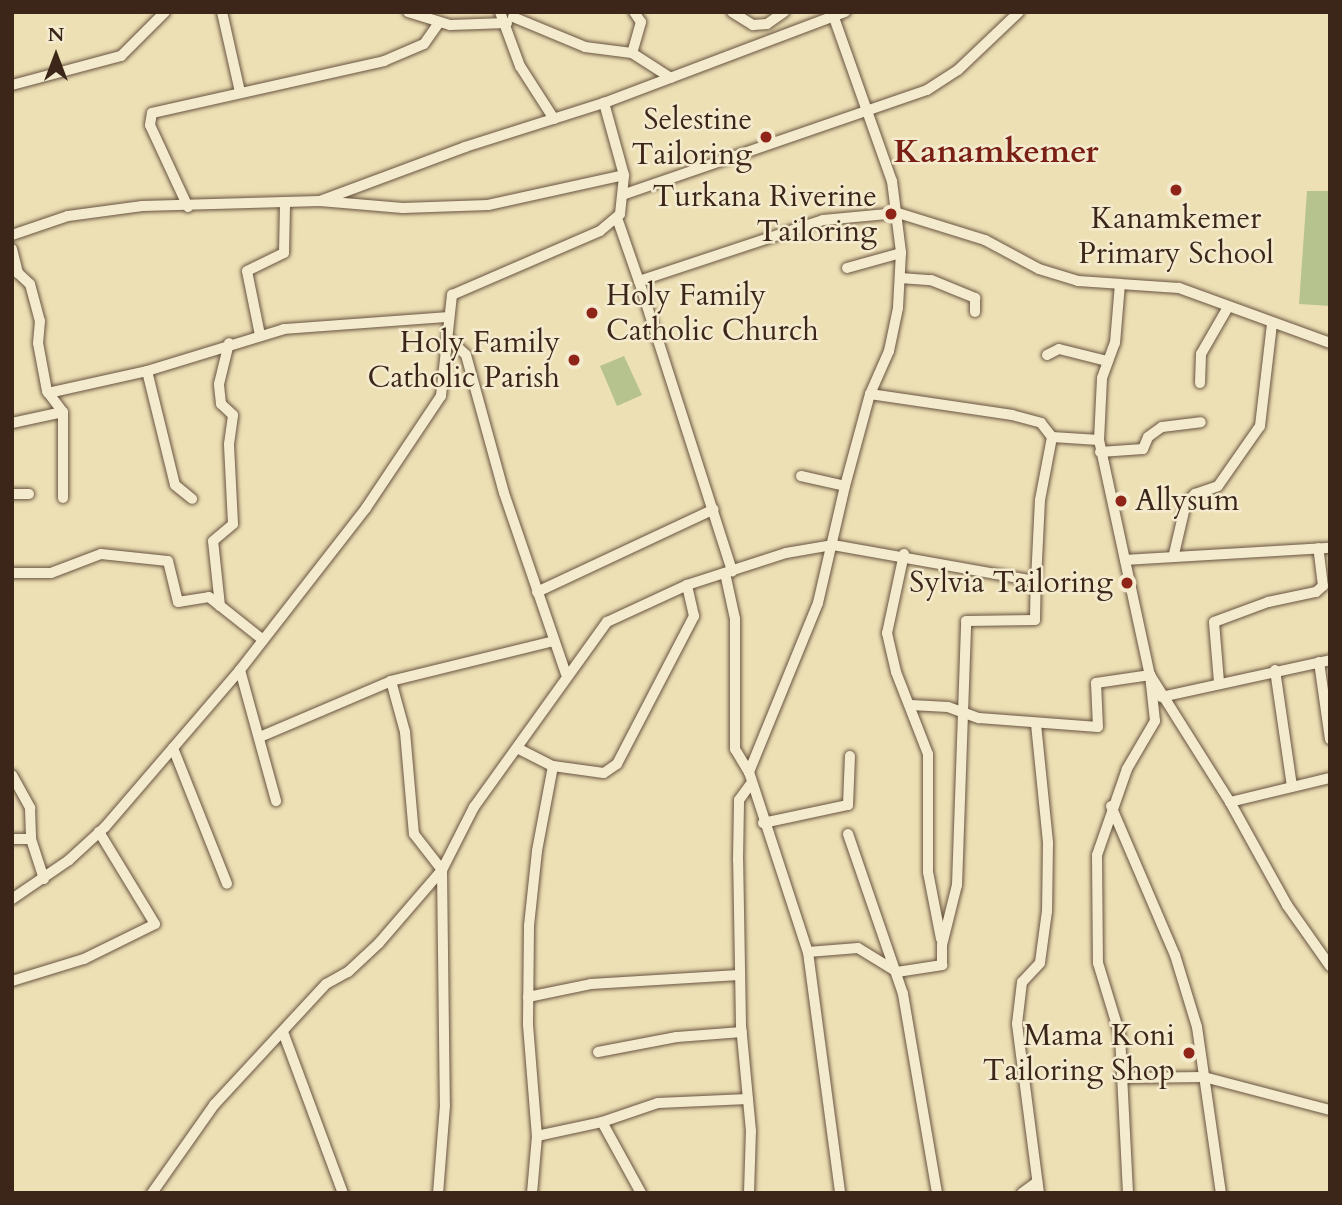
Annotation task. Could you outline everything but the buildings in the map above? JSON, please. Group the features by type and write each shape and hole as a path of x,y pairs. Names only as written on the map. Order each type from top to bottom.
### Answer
{"street":[{"path":"12,85 121,56 165,12"},
{"path":"222,12 240,92"},
{"path":"408,12 438,24 503,24 513,15 585,47 632,53 671,78"},
{"path":"500,12 526,78 554,119"},
{"path":"632,53 641,22 634,12"},
{"path":"732,12 760,24 784,12"},
{"path":"625,194 869,112 939,84 1019,12"},
{"path":"320,201 604,103 837,14 898,213 900,278 889,351 870,394 818,603 749,772 750,785 808,952 840,1193"},
{"path":"188,207 149,117 156,111 397,57 424,44 438,24"},
{"path":"12,899 44,879 99,832 240,670 366,508 436,408 445,385 450,299 458,289 600,231 617,218 625,194 624,175 604,103"},
{"path":"12,235 68,216 142,206 285,205 320,201 403,208 488,205 624,175"},
{"path":"260,335 247,271 284,253 285,205"},
{"path":"639,281 823,220 898,213 985,240 1039,269 1078,281 1179,288 1330,343"},
{"path":"617,218 713,509 729,572 735,619 735,749 749,772"},
{"path":"12,249 18,274 30,284 40,321 38,343 48,393 63,412 64,498"},
{"path":"847,268 901,253"},
{"path":"900,278 931,280 975,298 975,312"},
{"path":"1119,284 1115,343 1108,361 1099,440 1150,675 1155,721 1111,806 1097,855 1096,928 1099,979 1120,1035 1128,1193"},
{"path":"1200,383 1200,354 1228,307"},
{"path":"48,393 147,370 260,335 293,328 449,317"},
{"path":"1174,554 1186,503 1195,494 1218,486 1260,426 1272,324"},
{"path":"449,339 466,355 537,592 566,674"},
{"path":"220,606 213,541 233,524 229,444 233,415 221,404 219,384 229,344"},
{"path":"1046,355 1059,349 1108,361"},
{"path":"147,370 175,485 191,499"},
{"path":"870,394 1012,415 1041,424 1052,437 1099,440"},
{"path":"12,423 63,412"},
{"path":"1100,452 1143,449 1148,437 1162,427 1201,422"},
{"path":"942,945 957,885 965,713 966,621 1035,620 1040,500 1052,437"},
{"path":"801,476 845,486"},
{"path":"12,495 29,494"},
{"path":"537,592 713,509"},
{"path":"152,1193 214,1105 326,984 348,972 380,943 442,870 474,807 519,749 566,674 607,622 687,585 786,553 832,545 904,554 1036,581"},
{"path":"1219,682 1214,622 1268,602 1316,592 1323,586 1318,548"},
{"path":"1125,560 1174,554 1330,548"},
{"path":"12,573 51,573 102,554 168,561 178,602 209,597 263,640"},
{"path":"808,952 858,948 897,972 942,965 942,945 928,872 930,766 911,705 896,672 887,633 904,554"},
{"path":"519,749 553,766 604,773 617,765 694,616 687,585"},
{"path":"260,737 391,681 554,641"},
{"path":"1161,697 1219,682 1324,661 1330,739"},
{"path":"240,670 276,801"},
{"path":"1275,670 1292,786"},
{"path":"1150,675 1161,697 1230,802 1287,905 1330,966"},
{"path":"911,705 948,707 965,713 1037,724 1097,727 1096,683 1150,675"},
{"path":"391,681 405,732 414,834 442,870 445,1105 438,1193"},
{"path":"1022,1193 1038,1187 1017,1024 1022,982 1040,963 1046,911 1048,843 1037,724"},
{"path":"173,748 227,884"},
{"path":"763,822 848,805 850,756"},
{"path":"532,1193 537,1136 527,998 534,870 553,766"},
{"path":"12,775 30,808 31,839 44,879"},
{"path":"1230,802 1330,778"},
{"path":"749,1193 748,1099 739,975 739,800 750,785"},
{"path":"1111,806 1175,955 1197,1027 1221,1193"},
{"path":"12,981 95,955 155,924 99,832"},
{"path":"848,834 897,972 925,1109 937,1193"},
{"path":"12,839 31,839"},
{"path":"527,998 591,984 739,975"},
{"path":"283,1032 343,1193"},
{"path":"598,1052 677,1037 742,1032"},
{"path":"1124,1077 1204,1077 1330,1110"},
{"path":"537,1136 602,1122 658,1103 748,1099"},
{"path":"602,1122 641,1193"}],"green space":[{"path":"1307,191 1330,191 1330,306 1299,304"},
{"path":"624,356 642,395 617,406 600,366"}],"place":[{"name":"Selestine Tailoring","path":"766,137"},
{"name":"Kanamkemer Primary School","path":"1176,190"},
{"name":"Turkana Riverine Tailoring","path":"891,214"},
{"name":"Holy Family Catholic Church","path":"592,313"},
{"name":"Holy Family Catholic Parish","path":"574,360"},
{"name":"Allysum","path":"1121,501"},
{"name":"Sylvia Tailoring","path":"1127,583"},
{"name":"Mama Koni Tailoring Shop","path":"1189,1053"}],"district":[{"name":"Kanamkemer","path":"996,152"}]}
